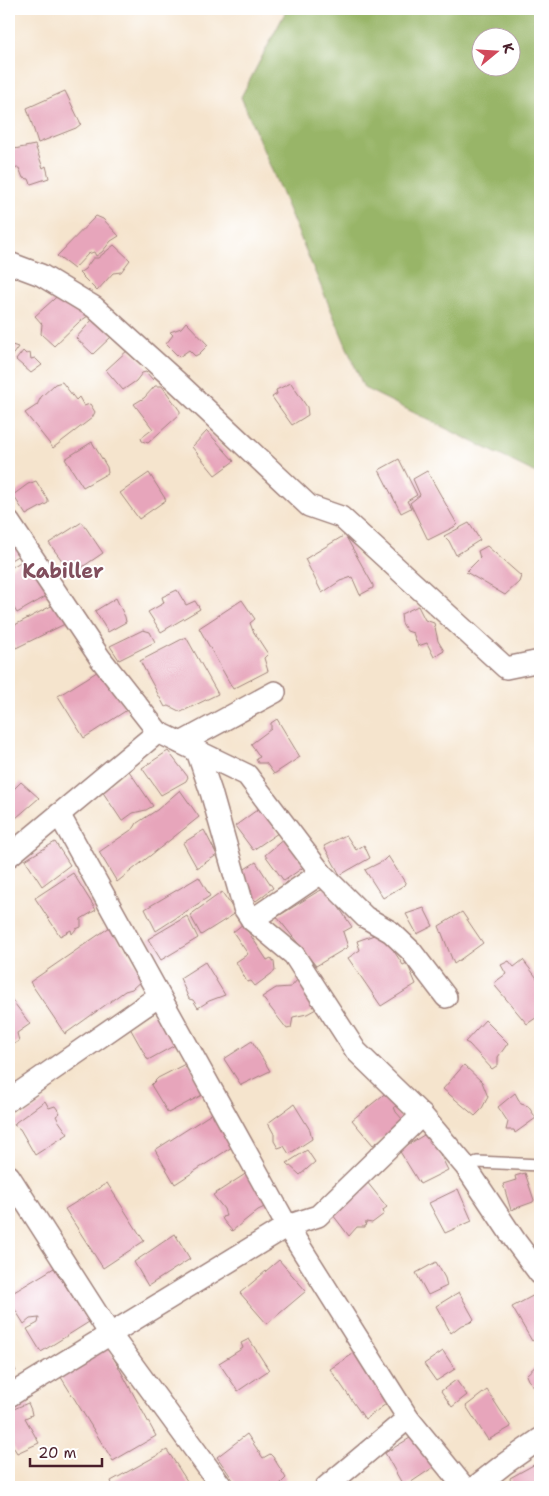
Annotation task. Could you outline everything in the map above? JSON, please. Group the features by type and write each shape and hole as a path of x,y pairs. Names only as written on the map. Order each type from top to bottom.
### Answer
{"street":[{"path":"9,263 41,275 94,307 309,506 342,517 506,668 540,661"},
{"path":"9,522 100,658 158,732 247,775 321,873 365,917 391,932 411,951 446,997"},
{"path":"189,747 275,692"},
{"path":"9,856 158,732"},
{"path":"189,747 211,792 244,908 252,920 294,954 356,1051 422,1115 466,1167 516,1242 540,1274"},
{"path":"59,814 287,1226 408,1418 464,1487"},
{"path":"252,920 321,873"},
{"path":"9,1100 159,996"},
{"path":"9,1396 287,1226 318,1216 422,1115"},
{"path":"9,1176 110,1334 222,1487"},
{"path":"326,1487 408,1418"},
{"path":"475,1487 503,1465 538,1442"}],"lane":[{"path":"466,1167 478,1162 540,1165"}],"green space":[{"path":"287,9 540,9 540,470 536,473 364,388 241,97"}],"building":[{"path":"65,91 81,124 76,128 38,143 27,108"},
{"path":"35,145 43,168 46,166 49,178 31,184 29,179 23,178 19,168 9,169 9,150"},
{"path":"9,196 15,205 9,210"},
{"path":"96,216 103,219 119,236 96,256 94,252 88,254 74,269 57,256"},
{"path":"114,245 130,260 121,272 113,273 97,291 79,273 85,269 93,258 98,258"},
{"path":"63,291 88,316 54,346 41,334 42,324 35,316"},
{"path":"97,319 111,332 111,337 93,354 76,338 92,320"},
{"path":"186,322 208,345 195,356 189,350 179,357 166,344 173,335 170,332 181,328"},
{"path":"9,344 18,347 9,360"},
{"path":"129,349 156,376 153,380 146,372 142,373 136,381 123,390 106,370"},
{"path":"23,351 26,354 30,353 31,359 35,358 42,365 31,373 16,360"},
{"path":"62,382 76,400 79,397 84,406 90,404 95,412 92,418 53,448 25,413 37,405 41,397 55,384"},
{"path":"291,383 307,407 308,415 292,425 272,397 277,394 276,390"},
{"path":"155,386 162,386 180,411 180,414 148,443 142,441 141,438 153,429 134,404 144,398"},
{"path":"207,431 234,461 215,475 192,447"},
{"path":"92,442 107,467 108,473 83,487 65,459"},
{"path":"399,459 417,495 407,501 411,508 401,513 379,470"},
{"path":"427,471 457,524 428,540 410,503 420,495 413,479"},
{"path":"149,473 166,500 139,519 120,493"},
{"path":"36,481 48,503 26,515 13,495 28,484"},
{"path":"82,522 103,553 72,574 49,543"},
{"path":"469,523 480,540 456,555 449,541 444,536"},
{"path":"9,530 21,554 9,561"},
{"path":"345,535 373,588 360,595 352,577 340,581 322,593 305,559"},
{"path":"487,546 521,576 519,582 505,595 466,572 480,558 478,551"},
{"path":"30,556 52,593 17,613 9,600 9,569"},
{"path":"177,590 186,605 195,601 200,609 161,632 148,612 164,603 162,597"},
{"path":"116,598 126,622 108,632 95,611"},
{"path":"242,600 255,619 250,623 253,631 268,654 264,658 268,671 233,689 199,628"},
{"path":"59,602 71,621 16,648 9,636 9,628"},
{"path":"418,606 425,620 434,623 438,641 444,651 434,657 427,643 418,646 413,633 407,631 402,623 401,614"},
{"path":"143,630 150,632 155,642 119,660 110,646"},
{"path":"186,637 218,694 181,712 169,706 165,707 140,661"},
{"path":"100,670 127,710 84,738 58,696"},
{"path":"277,719 300,757 274,774 266,763 258,763 256,759 260,757 251,744 271,729 271,723"},
{"path":"168,751 188,777 186,781 161,795 142,768"},
{"path":"129,771 153,806 133,813 122,821 102,791"},
{"path":"21,782 39,798 16,818 9,813 9,794"},
{"path":"180,790 199,817 117,882 99,852 134,828 137,823 157,810"},
{"path":"261,807 278,833 253,850 235,826"},
{"path":"204,830 217,855 197,868 183,843"},
{"path":"346,835 356,850 364,845 370,858 340,875 324,846"},
{"path":"285,838 305,866 284,881 265,855"},
{"path":"55,842 70,865 42,886 25,860"},
{"path":"388,856 406,884 383,898 365,870 383,861"},
{"path":"256,862 273,888 256,901 252,897 251,890 247,889 240,872"},
{"path":"73,873 96,910 81,919 81,927 72,934 71,930 60,936 35,898"},
{"path":"199,877 210,896 156,931 145,909"},
{"path":"326,888 352,927 343,932 348,947 316,966 277,917"},
{"path":"222,892 236,913 201,935 190,915"},
{"path":"424,908 433,926 417,934 406,914"},
{"path":"462,912 483,943 454,964 439,926"},
{"path":"187,916 198,938 161,960 148,939"},
{"path":"243,924 267,960 271,958 274,962 275,971 255,986 251,981 247,982 236,962 248,954 233,932"},
{"path":"110,927 144,978 132,989 125,991 65,1034 30,982"},
{"path":"377,934 384,936 403,965 407,963 416,984 381,1006 348,958 360,950 357,941"},
{"path":"523,960 540,982 540,1015 527,1024 496,987 495,982 506,974 501,965 509,961 514,967"},
{"path":"205,962 225,995 209,1001 198,1008 193,1000 189,999 180,978"},
{"path":"298,979 316,1009 307,1014 293,1017 291,1028 287,1029 262,997 276,988 291,987"},
{"path":"9,996 30,1024 17,1033 19,1041 9,1047"},
{"path":"160,1010 177,1044 148,1060 130,1028"},
{"path":"485,1020 508,1043 498,1057 498,1065 492,1069 465,1042"},
{"path":"252,1041 270,1071 241,1085 224,1059"},
{"path":"189,1062 204,1094 168,1113 151,1085 158,1078"},
{"path":"464,1065 482,1082 488,1097 481,1110 475,1116 443,1089"},
{"path":"387,1092 397,1104 398,1106 394,1107 403,1120 398,1127 373,1145 352,1120"},
{"path":"515,1093 521,1104 528,1106 536,1118 515,1133 514,1130 506,1130 508,1122 498,1107"},
{"path":"45,1101 49,1108 55,1106 60,1113 56,1116 68,1134 35,1155 20,1129 14,1125"},
{"path":"294,1104 310,1130 312,1139 289,1154 284,1146 278,1148 268,1123"},
{"path":"216,1111 235,1145 175,1184 155,1150"},
{"path":"429,1132 448,1170 420,1184 399,1150"},
{"path":"307,1150 315,1162 300,1175 287,1163"},
{"path":"253,1169 273,1203 258,1210 232,1231 223,1220 222,1217 226,1216 224,1209 213,1195"},
{"path":"525,1173 534,1200 511,1210 503,1184 516,1180 515,1176"},
{"path":"367,1182 387,1207 383,1210 384,1214 372,1223 366,1222 365,1227 357,1227 349,1236 333,1215 337,1214 335,1208"},
{"path":"107,1183 144,1241 103,1268 65,1209"},
{"path":"458,1189 472,1221 445,1233 429,1203"},
{"path":"175,1234 190,1259 148,1286 134,1262"},
{"path":"279,1260 306,1291 267,1324 240,1293"},
{"path":"436,1262 445,1278 447,1286 428,1295 416,1273"},
{"path":"54,1268 89,1322 41,1352 27,1329 38,1323 39,1318 30,1319 24,1324 9,1300 9,1295"},
{"path":"459,1292 474,1319 451,1333 436,1306"},
{"path":"540,1292 540,1336 532,1341 512,1307"},
{"path":"249,1339 269,1370 238,1391 219,1363 243,1348 241,1343"},
{"path":"105,1342 156,1436 113,1461 59,1374"},
{"path":"359,1350 393,1399 365,1419 330,1369"},
{"path":"443,1351 455,1369 436,1381 424,1364"},
{"path":"9,1357 16,1371 9,1376"},
{"path":"540,1362 540,1393 526,1375"},
{"path":"456,1380 467,1395 452,1407 441,1391"},
{"path":"487,1390 511,1427 488,1440 466,1406"},
{"path":"28,1403 32,1415 25,1418 39,1443 17,1453 9,1443 9,1411"},
{"path":"247,1434 263,1458 270,1454 273,1457 286,1478 277,1487 238,1487 217,1457"},
{"path":"415,1435 435,1466 404,1487 385,1453"},
{"path":"167,1450 191,1487 113,1487 111,1481"},
{"path":"537,1463 540,1468 540,1487 507,1487 511,1486 510,1478"}],"district":[{"name":"Kabiller","path":"63,571"}]}
